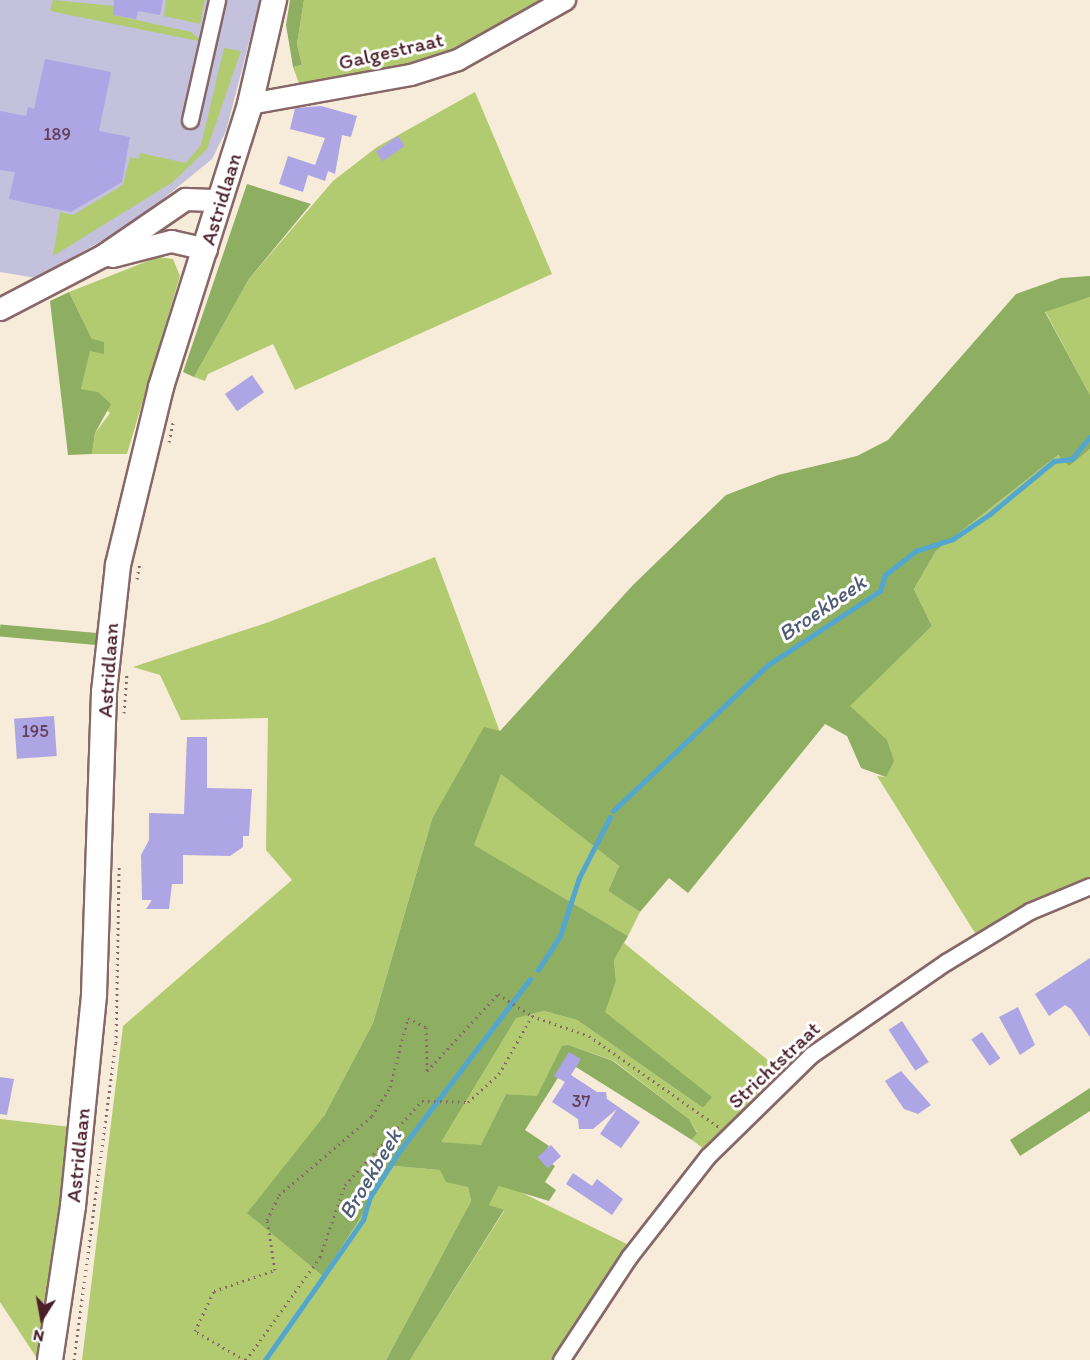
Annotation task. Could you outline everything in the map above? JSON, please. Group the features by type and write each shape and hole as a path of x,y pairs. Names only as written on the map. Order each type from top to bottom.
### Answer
{"main road":[{"name":"Astridlaan","path":"50,1360 73,1206 93,1005 104,692 118,565 161,387 250,105 274,0"},
{"path":"0,309 102,256 185,199 220,200"},
{"path":"102,256 171,241 206,249"}],"street":[{"path":"190,120 218,0"},
{"name":"Galgestraat","path":"250,105 411,75 458,60 565,0"},
{"name":"Strichtstraat","path":"561,1360 629,1257 730,1134 812,1055 875,1006 1030,911 1090,886"}],"path":[{"path":"168,446 174,425"},
{"path":"136,585 142,552"},
{"path":"124,722 128,664"},
{"path":"74,1360 116,1043 119,862"},
{"path":"532,1016 492,1081 468,1102 423,1101 345,1185 320,1257 246,1360 195,1331 214,1291 274,1270 267,1220 279,1195 372,1116 390,1088 408,1017 426,1027 427,1071 498,994 532,1016 589,1036 730,1134"}],"shaded area":[{"path":"0,0 260,0 226,131 212,159 135,222 36,278 0,272"}],"green space":[{"path":"53,0 115,6 114,15 191,32 203,42 50,11"},
{"path":"166,0 205,0 200,24 164,16"},
{"path":"290,0 304,0 297,44 302,65 293,67 286,25"},
{"path":"304,0 551,0 452,56 301,89 293,67 302,65 297,44"},
{"path":"224,48 241,51 207,149 173,182 53,256 60,212 73,215 123,185 130,157 139,159 140,153 186,163 201,145"},
{"path":"475,92 552,274 295,390 273,344 208,374 205,381 194,377 249,279 333,181 377,147"},
{"path":"247,184 311,204 249,279 194,377 183,372"},
{"path":"158,257 173,259 180,276 127,454 92,454 95,433 110,413 81,389 92,339 69,292"},
{"path":"1090,276 1090,297 1045,312 1090,395 1090,449 1069,466 1058,455 936,551 914,589 932,626 850,706 887,740 894,761 886,777 861,768 847,736 825,724 688,893 669,878 640,912 608,891 619,866 501,774 474,845 628,936 614,960 616,981 605,1012 712,1097 703,1108 577,1020 544,1011 516,1018 441,1142 481,1145 506,1094 537,1096 562,1046 569,1045 613,1061 689,1119 697,1133 692,1140 568,1062 525,1130 549,1146 542,1157 555,1166 545,1182 556,1190 549,1201 499,1186 489,1205 504,1210 410,1360 386,1360 471,1201 468,1187 446,1182 440,1170 394,1166 323,1276 247,1213 324,1116 373,1023 432,819 484,727 500,731 633,585 726,495 778,475 857,456 888,440 1016,294 1061,278"},
{"path":"69,292 92,339 104,342 104,354 90,351 81,389 98,392 111,404 95,433 92,454 68,455 50,301"},
{"path":"1090,297 1090,395 1045,311"},
{"path":"1090,449 1090,877 975,933 877,776 886,777 849,706 932,626 914,589 936,551 1058,455 1069,465"},
{"path":"435,557 500,732 432,819 373,1023 324,1116 323,1276 394,1166 441,1170 468,1187 471,1201 386,1360 82,1360 123,1026 292,880 266,850 268,718 181,720 160,675 133,667 269,622"},
{"path":"0,625 97,633 96,645 0,637"},
{"path":"501,773 619,866 608,891 640,912 628,936 473,845"},
{"path":"624,943 780,1070 704,1149 692,1140 697,1132 689,1119 614,1061 569,1045 537,1097 506,1094 481,1146 440,1142 516,1017 544,1011 577,1020 703,1108 711,1097 604,1012 616,981 614,960"},
{"path":"1090,1088 1090,1111 1020,1156 1010,1140"},
{"path":"0,1119 71,1127 38,1360 0,1302"},
{"path":"506,1185 629,1245 552,1360 410,1360 504,1211 489,1205 499,1186"}],"building":[{"path":"114,0 163,0 160,15 138,11 136,19 113,15"},
{"path":"45,59 111,72 99,131 130,137 122,182 71,212 9,199 15,172 0,170 0,111 26,116 28,107 34,109"},
{"path":"321,106 357,116 351,137 342,135 335,174 328,171 325,181 308,175 303,192 279,184 288,156 315,165 325,138 290,129 295,108"},
{"path":"398,136 405,146 383,161 376,151"},
{"path":"252,375 264,392 237,411 225,394"},
{"path":"54,716 57,756 17,759 14,719"},
{"path":"187,737 207,737 207,788 252,789 249,836 243,836 243,847 230,856 183,855 183,884 172,884 169,909 146,909 152,900 142,900 141,855 149,840 149,813 184,814"},
{"path":"1090,958 1090,1037 1071,1009 1065,1005 1049,1016 1035,994"},
{"path":"1018,1007 1035,1045 1020,1055 999,1017"},
{"path":"902,1021 929,1062 915,1071 889,1030"},
{"path":"982,1032 1000,1058 990,1066 971,1039"},
{"path":"569,1052 581,1059 571,1075 597,1092 606,1092 607,1099 640,1122 621,1148 600,1134 617,1109 593,1129 579,1129 578,1119 552,1102 565,1082 554,1076"},
{"path":"901,1071 931,1105 918,1114 904,1109 885,1081"},
{"path":"0,1077 14,1079 7,1115 0,1114"},
{"path":"551,1145 561,1156 548,1168 538,1157"},
{"path":"573,1173 592,1186 597,1179 623,1199 612,1215 566,1184"}],"waterway":[{"name":"Broekbeek","path":"613,811 768,665 880,591 885,575 916,551 953,539 990,514 1054,461 1072,459 1090,437"},
{"name":"Broekbeek","path":"538,970 560,936 579,878 610,817"},
{"name":"Broekbeek","path":"265,1360 363,1220 370,1197 398,1153 530,979"}]}
